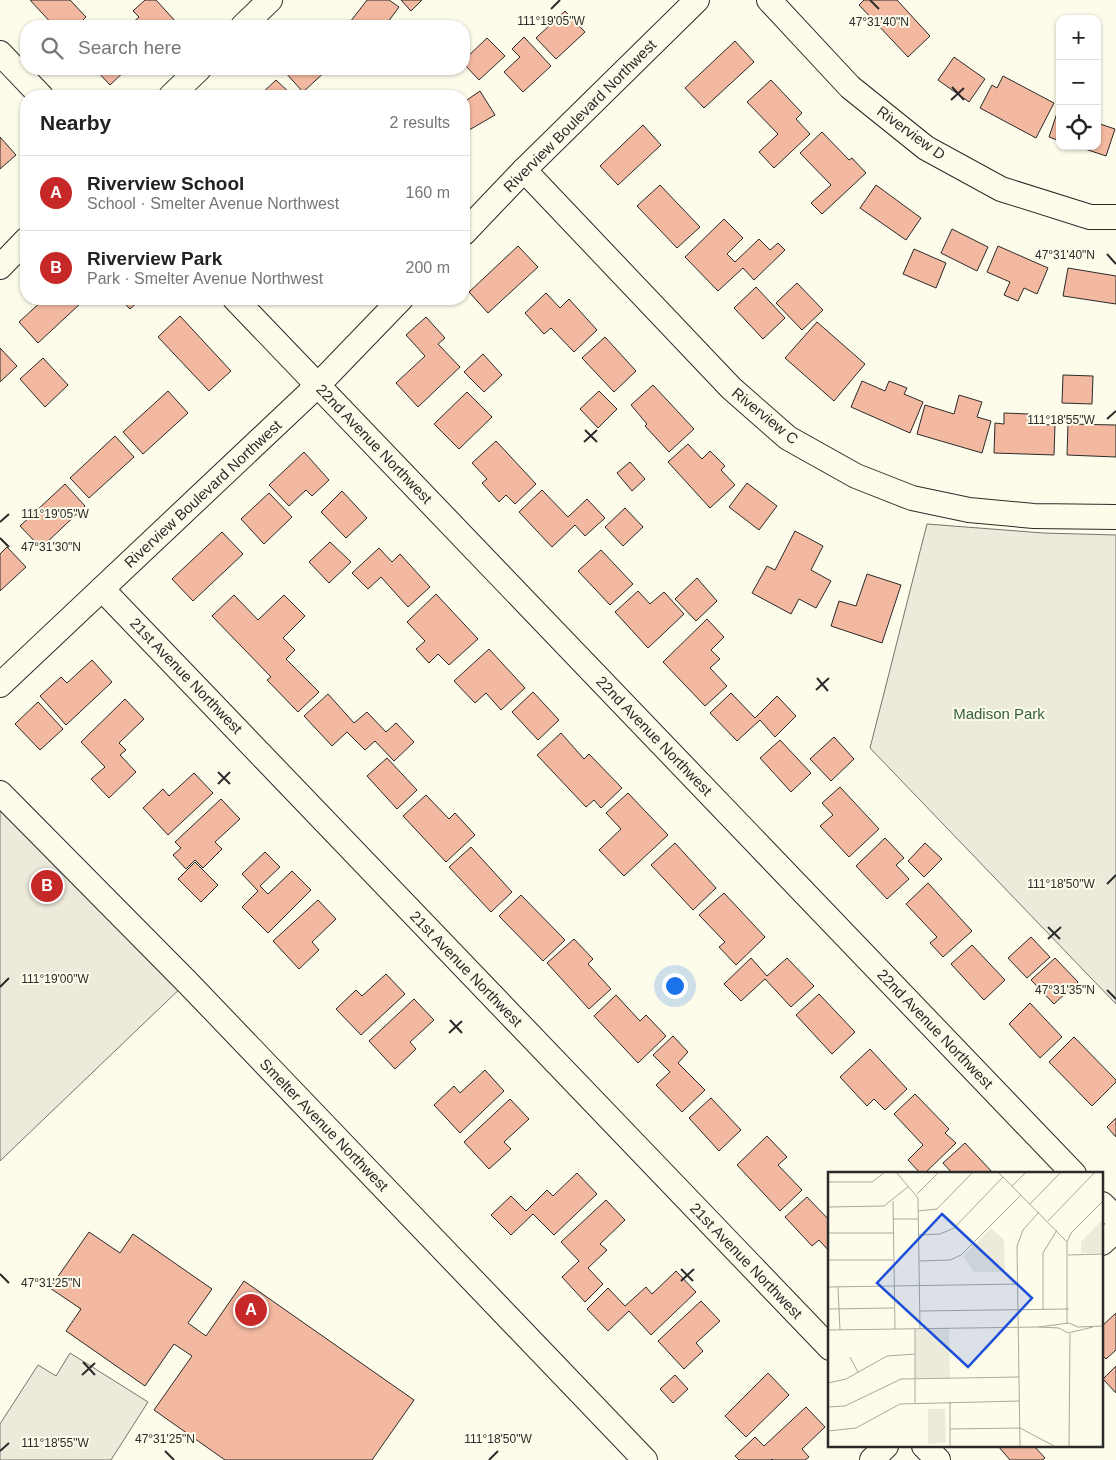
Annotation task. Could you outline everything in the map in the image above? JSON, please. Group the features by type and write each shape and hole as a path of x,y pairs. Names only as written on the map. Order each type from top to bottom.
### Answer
{"street":[{"path":"249,20 270,0"},
{"name":"Riverview Boulevard Northwest","path":"470,227 524,170 697,0"},
{"name":"Riverview D","path":"770,0 850,87 926,148 1001,189 1090,217 1116,217"},
{"path":"0,53 20,74"},
{"path":"21,75 35,90"},
{"path":"177,90 193,75"},
{"name":"Riverview C","path":"524,170 730,388 788,438 856,476 912,498 969,510 1034,516 1116,517"},
{"path":"0,267 20,246"},
{"name":"22nd Avenue Northwest","path":"241,305 1072,1172"},
{"name":"Riverview Boulevard Northwest","path":"0,685 318,385 395,305"},
{"name":"21st Avenue Northwest","path":"102,589 828,1346"},
{"name":"Smelter Avenue Northwest","path":"0,793 187,982 645,1460"},
{"path":"1104,1206 1116,1218"},
{"path":"1104,1241 1116,1230"},
{"path":"872,1460 884,1448"},
{"path":"926,1448 938,1460"}],"green space":[{"name":"Madison Park","path":"927,524 1043,533 1116,535 1116,1004 870,748"},
{"path":"0,791 187,982 0,1161"}],"shaded area":[{"path":"70,1353 148,1402 111,1460 0,1460 0,1424 38,1365 56,1376"}],"building":[{"path":"30,0 70,0 86,17 83,20 48,20"},
{"path":"145,0 156,0 174,20 136,20 139,17 133,11"},
{"path":"367,0 389,0 399,7 389,20 352,20"},
{"path":"401,0 422,0 411,11"},
{"path":"864,0 897,0 930,36 908,57 859,5"},
{"path":"565,11 585,32 556,59 536,38"},
{"path":"524,37 551,66 523,92 504,72 520,57 512,49"},
{"path":"487,38 505,56 479,80 470,70 470,54"},
{"path":"735,41 754,62 704,108 685,88"},
{"path":"954,57 985,79 969,102 938,80"},
{"path":"101,75 121,75 110,85"},
{"path":"288,75 321,75 305,90 301,90"},
{"path":"1003,76 1054,103 1036,138 980,108 992,85 997,88"},
{"path":"276,80 287,90 265,90"},
{"path":"771,80 802,113 796,119 810,134 774,168 759,152 778,134 747,102"},
{"path":"480,91 495,115 470,130 470,98"},
{"path":"1056,116 1056,140 1049,137"},
{"path":"1101,124 1115,129 1106,156 1088,150 1101,150"},
{"path":"643,125 661,145 618,185 600,166"},
{"path":"822,132 849,160 852,158 866,173 822,214 811,203 831,185 800,153"},
{"path":"0,137 16,155 0,169"},
{"path":"660,185 700,227 677,248 637,206"},
{"path":"876,185 921,218 906,240 860,208"},
{"path":"724,219 743,238 727,254 735,262 759,239 770,250 778,243 785,250 754,280 743,268 718,291 685,257"},
{"path":"952,229 988,247 977,271 941,253"},
{"path":"518,246 538,267 488,313 470,291"},
{"path":"998,246 1048,268 1037,294 1024,288 1018,301 1004,295 1010,282 987,272"},
{"path":"914,249 946,263 936,288 903,274"},
{"path":"1068,268 1116,276 1116,304 1063,296"},
{"path":"797,283 823,310 802,330 776,303"},
{"path":"756,287 785,318 763,339 734,308"},
{"path":"546,293 560,308 569,299 597,330 574,352 551,328 544,334 525,313"},
{"path":"37,305 79,305 38,343 19,322"},
{"path":"126,305 134,305 130,309"},
{"path":"180,316 231,371 209,391 158,337"},
{"path":"426,317 445,338 438,344 460,367 418,407 396,383 425,356 406,335"},
{"path":"817,322 865,364 834,401 785,358"},
{"path":"605,337 636,371 614,392 582,358"},
{"path":"0,348 17,366 0,382"},
{"path":"483,354 502,375 484,392 464,372"},
{"path":"43,358 68,385 45,407 20,379"},
{"path":"1063,375 1093,376 1092,404 1062,403"},
{"path":"862,381 885,391 889,381 907,388 904,394 923,402 910,433 851,407"},
{"path":"653,385 694,429 669,452 645,426 647,424 631,405"},
{"path":"168,391 188,413 143,454 123,432"},
{"path":"599,391 617,409 598,428 580,409"},
{"path":"467,392 492,417 459,449 434,424"},
{"path":"959,395 982,402 977,417 991,421 982,453 917,434 925,405 954,414"},
{"path":"1004,413 1029,414 1029,424 1055,425 1054,455 994,453 995,423 1004,424"},
{"path":"1068,424 1116,425 1116,457 1067,455"},
{"path":"115,436 134,457 89,498 70,478"},
{"path":"496,441 536,484 515,504 506,495 499,502 482,483 487,479 472,463"},
{"path":"688,444 702,459 710,451 725,466 721,470 735,485 710,508 668,462"},
{"path":"304,452 329,480 312,496 306,490 289,506 269,485"},
{"path":"630,462 645,479 632,491 617,473"},
{"path":"747,483 777,506 759,530 729,507"},
{"path":"65,484 85,506 41,548 20,526"},
{"path":"542,490 568,517 587,499 605,518 585,536 575,525 552,547 519,512"},
{"path":"342,491 367,518 346,538 321,512"},
{"path":"269,493 292,517 264,544 241,519"},
{"path":"625,508 643,527 623,546 605,527"},
{"path":"795,531 823,546 811,570 831,581 816,608 799,599 791,614 752,593 767,566 775,570"},
{"path":"222,532 243,554 193,601 172,579"},
{"path":"330,542 351,562 329,583 309,562"},
{"path":"7,547 26,567 0,591 0,554"},
{"path":"379,548 392,562 400,554 430,587 408,607 381,577 368,589 352,573"},
{"path":"601,550 633,584 610,605 578,571"},
{"path":"867,574 901,585 882,643 831,626 839,601 856,606"},
{"path":"697,578 717,601 696,621 675,599"},
{"path":"638,591 650,604 664,592 684,614 648,648 615,612"},
{"path":"436,594 478,639 449,665 438,654 429,663 416,649 425,641 407,622"},
{"path":"234,595 258,620 284,595 305,616 283,638 295,650 286,659 319,692 298,712 267,680 271,677 212,616"},
{"path":"707,619 724,637 711,650 720,659 710,668 727,686 705,706 663,662"},
{"path":"489,649 525,688 501,710 486,693 475,703 454,681"},
{"path":"92,660 112,682 66,725 40,696 61,677 67,683"},
{"path":"533,692 559,720 538,740 512,712"},
{"path":"731,693 755,718 777,696 796,716 775,737 760,720 737,741 710,713"},
{"path":"328,694 354,723 367,712 386,732 396,723 414,742 394,761 375,741 365,750 347,732 332,746 304,716"},
{"path":"125,699 144,719 119,743 126,750 120,755 136,772 109,798 91,779 105,767 81,742"},
{"path":"38,702 63,729 40,750 15,724"},
{"path":"561,733 584,759 589,754 622,788 601,808 594,800 586,807 537,755"},
{"path":"834,737 854,759 831,781 810,759"},
{"path":"780,740 811,773 791,792 760,758"},
{"path":"387,758 417,790 397,809 367,776"},
{"path":"194,773 213,793 168,835 143,808 163,789 169,796"},
{"path":"840,787 879,829 849,857 820,826 833,815 822,803"},
{"path":"628,793 668,835 624,876 599,850 621,829 606,813"},
{"path":"426,795 449,819 455,813 475,835 446,862 403,816"},
{"path":"221,799 240,819 215,842 222,849 203,868 195,860 186,869 173,855 181,848 175,842"},
{"path":"885,838 904,858 896,865 909,879 887,899 856,866"},
{"path":"675,843 716,888 693,910 651,865"},
{"path":"925,843 942,859 924,877 908,861"},
{"path":"471,847 512,892 491,912 449,867"},
{"path":"265,852 280,867 260,886 268,894 292,871 311,890 268,933 242,907 258,891 242,874"},
{"path":"195,862 218,885 201,902 178,879"},
{"path":"928,883 972,931 943,957 930,943 937,937 906,904"},
{"path":"724,893 765,937 736,965 719,947 725,942 699,915"},
{"path":"521,895 565,940 543,961 499,916"},
{"path":"318,900 336,919 312,942 319,950 299,969 273,941"},
{"path":"1031,937 1050,957 1027,978 1008,958"},
{"path":"574,939 593,959 588,964 611,989 589,1009 547,963"},
{"path":"972,945 1005,980 984,1000 951,964"},
{"path":"751,958 767,976 787,958 814,986 791,1007 765,979 741,1001 724,984"},
{"path":"1055,958 1078,982 1054,1004 1031,980"},
{"path":"386,974 405,994 361,1035 336,1009 356,990 362,996"},
{"path":"819,994 855,1032 832,1054 796,1015"},
{"path":"616,995 640,1021 646,1015 666,1036 638,1063 594,1016"},
{"path":"414,999 434,1020 410,1042 416,1049 395,1069 369,1041"},
{"path":"1030,1003 1062,1037 1040,1058 1009,1024"},
{"path":"673,1036 688,1052 678,1063 705,1090 682,1112 656,1085 670,1072 653,1055"},
{"path":"1074,1037 1116,1080 1092,1106 1049,1062"},
{"path":"870,1049 907,1089 885,1110 874,1099 867,1106 840,1077"},
{"path":"485,1070 504,1091 460,1133 434,1105 454,1086 460,1093"},
{"path":"915,1094 949,1129 945,1133 956,1143 926,1172 919,1172 908,1160 923,1145 894,1114"},
{"path":"711,1098 741,1130 719,1151 689,1118"},
{"path":"510,1099 529,1119 504,1142 511,1149 489,1169 464,1142"},
{"path":"1116,1118 1116,1137 1107,1127"},
{"path":"767,1136 787,1157 778,1165 802,1190 780,1211 737,1165"},
{"path":"965,1143 992,1172 951,1172 943,1163"},
{"path":"577,1173 597,1194 554,1235 533,1214 511,1235 491,1215 511,1196 526,1211 547,1190 553,1196"},
{"path":"807,1197 828,1219 828,1250 819,1240 812,1246 785,1217"},
{"path":"606,1200 625,1220 600,1244 607,1250 588,1268 603,1284 585,1302 562,1277 579,1261 561,1242"},
{"path":"89,1232 120,1253 133,1234 212,1289 188,1323 206,1336 244,1281 414,1400 372,1460 225,1460 154,1410 192,1356 174,1344 145,1386 66,1331 81,1309 50,1288"},
{"path":"676,1271 696,1292 651,1335 629,1311 608,1331 587,1309 608,1288 625,1306 646,1287 652,1294"},
{"path":"701,1301 720,1321 696,1343 703,1351 684,1369 658,1341"},
{"path":"1116,1313 1116,1350 1106,1359 1104,1357 1104,1324"},
{"path":"1116,1366 1116,1393 1104,1380"},
{"path":"768,1373 789,1395 746,1437 725,1416"},
{"path":"675,1375 688,1389 673,1403 660,1389"},
{"path":"806,1407 825,1427 802,1449 809,1457 805,1460 739,1460 735,1456 755,1437 764,1446"},
{"path":"1000,1448 1036,1448 1045,1458 1042,1460 1010,1460"}],"place":[{"name":"Riverview Park","path":"47,886"},
{"name":"Riverview School","path":"251,1310"}]}
